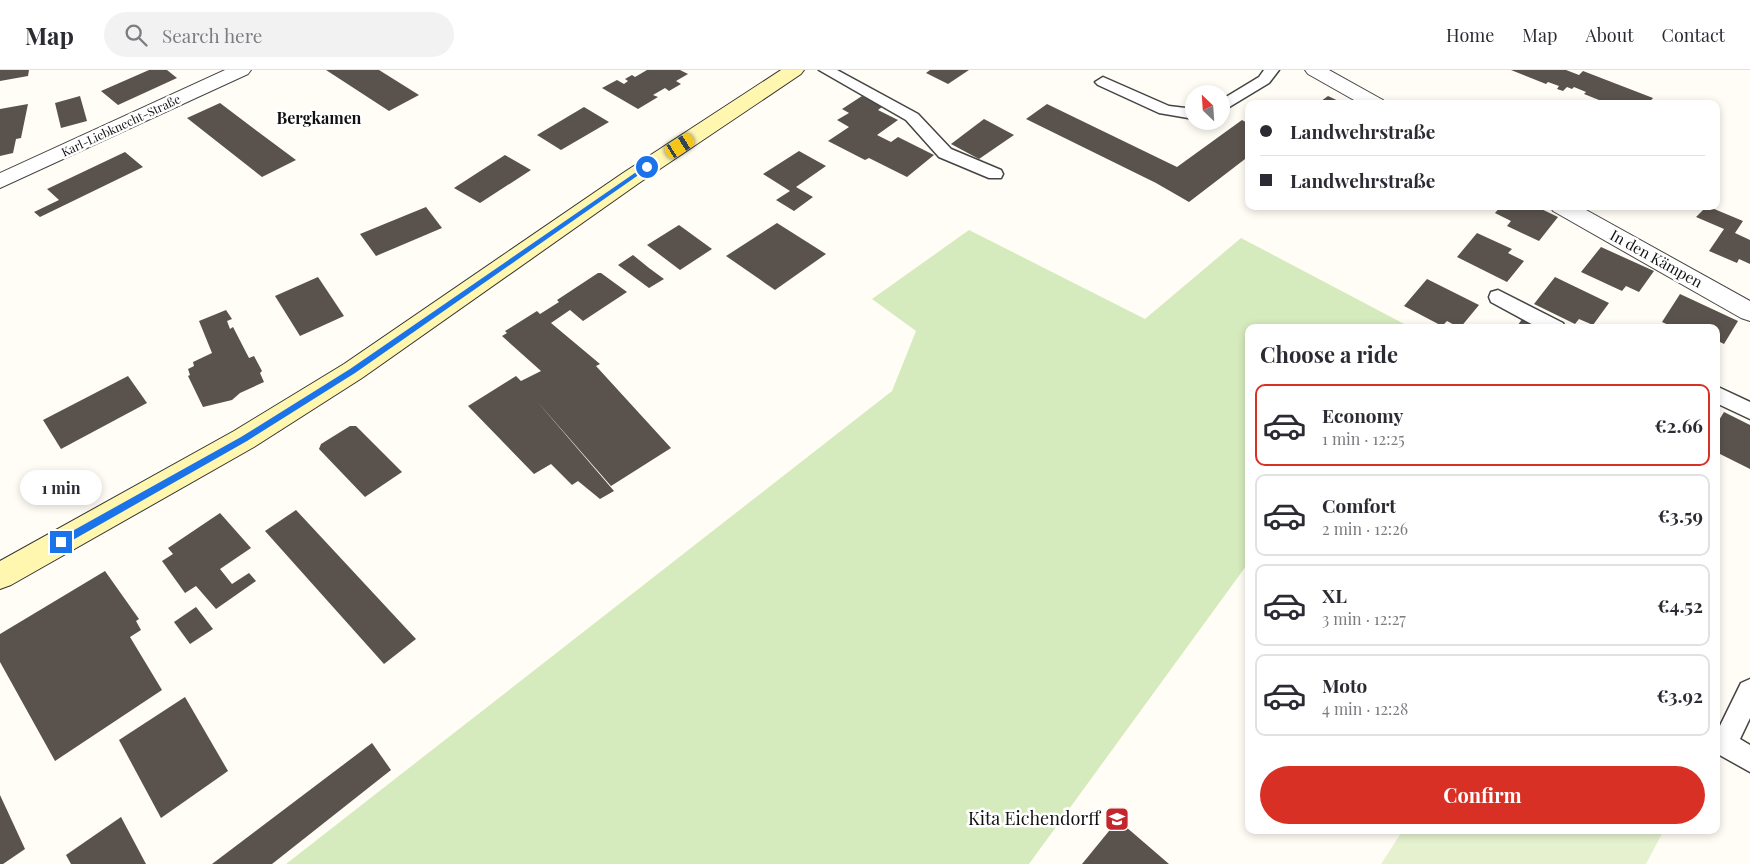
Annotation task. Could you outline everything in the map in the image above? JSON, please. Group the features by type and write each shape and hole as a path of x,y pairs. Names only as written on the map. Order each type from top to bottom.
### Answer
{"main road":[{"path":"0,576 244,439 352,371 631,178 794,70"}],"street":[{"name":"Karl-Liebknecht-Straße","path":"0,181 241,70"},
{"path":"1315,70 1369,100"},
{"name":"In den Kämpen","path":"1568,210 1750,312"}],"lane":[{"path":"826,70 912,118 945,153 995,174"},
{"path":"1230,101 1264,80 1272,70"},
{"path":"1103,82 1165,110 1185,113"},
{"path":"1498,297 1549,324"},
{"path":"1720,396 1750,411"},
{"path":"1750,691 1725,744 1750,759"}],"green space":[{"path":"969,230 1145,319 1241,238 1404,324 1245,324 1245,567 1029,864 286,864 892,391 916,331 872,299"},
{"path":"1400,834 1662,834 1646,864 1381,864"}],"building":[{"path":"0,70 29,70 28,76 0,81"},
{"path":"149,70 167,70 177,78 118,105 101,91"},
{"path":"326,70 379,70 419,95 389,111"},
{"path":"647,70 680,70 688,74 676,81 681,84 669,91 665,88 653,95 658,97 638,109 602,88 617,80 624,84 628,81 625,79 632,75 635,77"},
{"path":"930,70 969,70 948,84 926,73"},
{"path":"1511,70 1566,70 1579,75 1583,71 1653,98 1651,100 1599,100 1584,94 1586,92 1574,87 1572,89 1567,87 1563,91 1557,89 1559,86 1548,82 1546,84"},
{"path":"80,96 87,121 61,128 55,103"},
{"path":"862,96 882,107 878,110 898,120 877,135 891,142 898,137 934,155 907,177 869,158 865,160 828,141 849,127 837,120 849,113 842,109"},
{"path":"1328,96 1336,100 1322,100"},
{"path":"220,103 296,160 262,177 187,118"},
{"path":"28,104 21,138 16,139 13,153 0,156 0,109"},
{"path":"1047,104 1177,167 1242,120 1245,122 1245,159 1189,202 1156,183 1026,119"},
{"path":"584,107 609,122 561,150 537,135"},
{"path":"984,119 1014,135 979,159 951,144"},
{"path":"799,151 826,166 796,187 813,197 794,211 776,200 790,191 763,174"},
{"path":"125,152 143,167 40,217 34,212 59,200 47,189"},
{"path":"505,155 531,170 480,203 454,188"},
{"path":"426,207 442,228 376,256 360,234"},
{"path":"1498,210 1543,210 1558,217 1539,241 1507,226 1511,221 1495,213"},
{"path":"1703,210 1717,210 1743,221 1735,233 1750,240 1750,264 1739,259 1737,263 1709,251 1724,229 1696,217"},
{"path":"777,223 826,254 775,290 726,256"},
{"path":"679,225 712,249 680,270 647,245"},
{"path":"1477,233 1512,249 1508,253 1524,261 1507,282 1457,257"},
{"path":"1601,247 1654,271 1639,292 1626,286 1622,291 1581,272"},
{"path":"633,255 664,279 649,288 618,265"},
{"path":"598,273 601,273 627,292 583,321 570,310 551,323 600,364 596,366 671,448 611,486 535,399 614,491 600,499 578,481 572,485 551,464 534,474 468,406 516,376 521,381 541,371 502,336 507,333 505,331 537,311 540,314 559,302 557,300"},
{"path":"318,277 344,316 300,336 275,296"},
{"path":"1555,277 1609,303 1594,324 1579,319 1575,324 1534,304"},
{"path":"1427,279 1479,305 1463,324 1453,324 1447,321 1444,324 1438,324 1404,306"},
{"path":"1680,294 1738,321 1724,344 1720,342 1720,324 1666,324 1662,322"},
{"path":"226,310 232,319 227,321 230,329 233,327 249,358 254,356 262,371 260,373 264,382 240,393 232,400 203,407 188,376 190,375 188,369 194,366 193,362 212,353 199,321"},
{"path":"1522,319 1531,324 1519,324"},
{"path":"128,376 147,403 61,449 43,420"},
{"path":"1724,412 1750,425 1750,469 1720,454 1720,418"},
{"path":"350,426 356,426 402,472 365,497 319,449 321,444"},
{"path":"296,510 416,639 384,664 265,531"},
{"path":"220,513 251,548 220,569 232,584 249,573 256,581 216,609 196,586 185,593 162,561 173,554 168,548"},
{"path":"105,571 139,619 136,621 141,630 130,637 162,690 55,761 0,662 0,634"},
{"path":"196,607 213,629 190,644 174,622"},
{"path":"185,697 228,771 161,818 119,740"},
{"path":"372,743 391,770 272,864 212,864"},
{"path":"0,795 25,849 3,864 0,864"},
{"path":"121,817 146,864 71,864 66,855"},
{"path":"1118,820 1169,864 1082,864"}],"place":[{"name":"Kita Eichendorff","path":"1117,819"}],"district":[{"name":"Bergkamen","path":"319,118"}],"route":[{"path":"61,542 244,439 352,371 647,167"}]}
